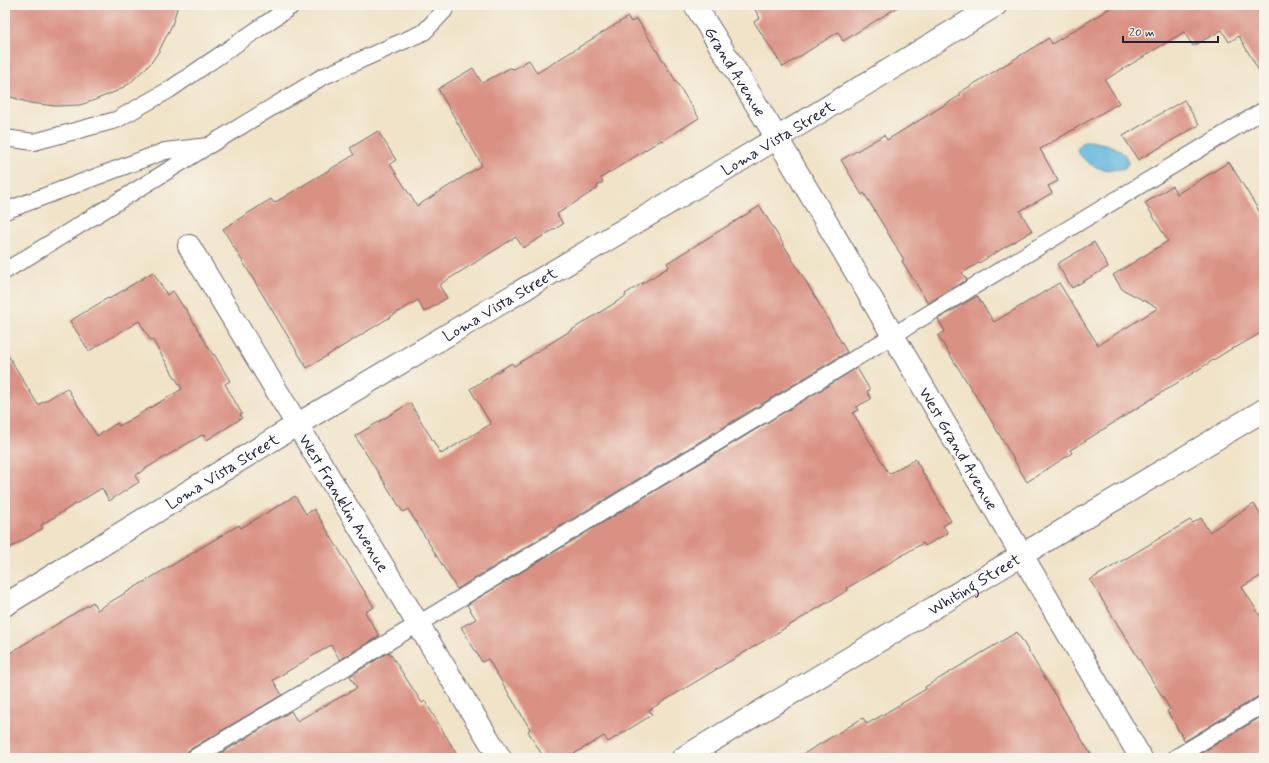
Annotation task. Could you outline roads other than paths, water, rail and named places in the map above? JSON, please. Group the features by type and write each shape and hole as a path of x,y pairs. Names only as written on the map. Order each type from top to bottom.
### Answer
{"street":[{"name":"Grand Avenue","path":"695,5 777,138"},
{"name":"Loma Vista Street","path":"5,605 298,424 777,138 996,5"},
{"name":"West Grand Avenue","path":"777,138 1141,758"},
{"name":"West Franklin Avenue","path":"189,246 500,758"},
{"name":"Whiting Street","path":"683,758 1023,556 1264,410"}],"lane":[{"path":"5,138 34,142 116,120 169,90 293,5"},
{"path":"5,271 322,77 424,32 444,11 446,5"},
{"path":"194,758 418,624 1264,110"},
{"path":"5,211 165,151 208,146"},
{"path":"1175,758 1264,704"}],"water":[{"path":"1087,141 1106,144 1118,149 1123,153 1128,163 1125,168 1111,170 1098,168 1086,161 1077,150 1080,144"}]}
